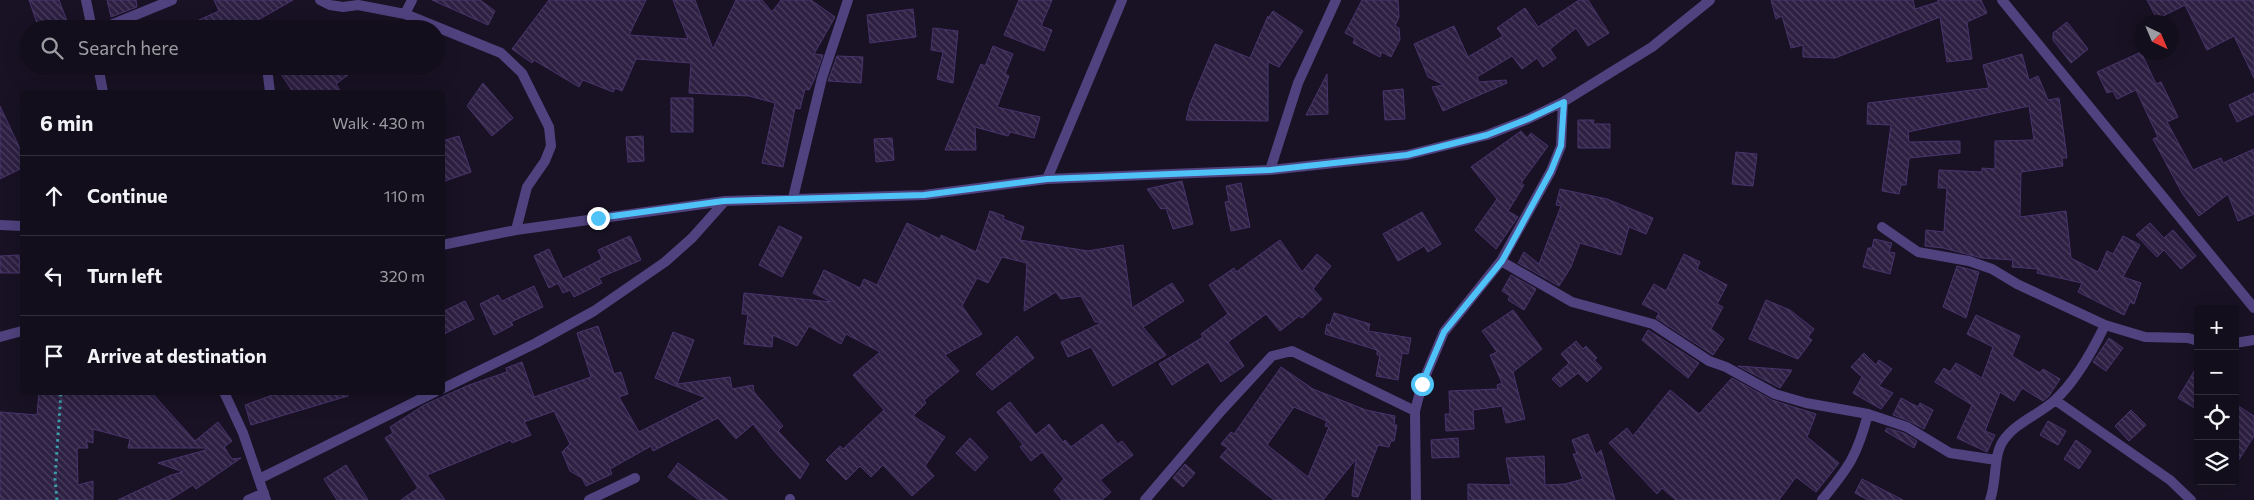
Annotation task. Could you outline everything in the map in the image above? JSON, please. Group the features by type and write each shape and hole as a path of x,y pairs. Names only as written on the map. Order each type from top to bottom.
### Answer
{"street":[{"path":"86,0 90,20"},
{"path":"123,20 172,0"},
{"path":"320,0 330,6 358,5 405,14 420,20"},
{"path":"405,14 412,0"},
{"path":"792,198 822,78 848,0"},
{"path":"1047,179 1122,0"},
{"path":"1270,170 1298,83 1336,0"},
{"path":"445,245 516,230 724,201 924,195 1047,179 1270,170 1407,155 1487,135 1564,102 1652,47 1710,0"},
{"path":"2002,0 2254,308"},
{"path":"445,30 501,53 522,73 550,127 550,146 545,161 528,187 516,230"},
{"path":"100,75 103,90"},
{"path":"268,75 270,90"},
{"path":"1416,500 1415,411 1422,384 1444,332 1502,261 1551,171 1561,146 1564,102"},
{"path":"445,388 536,343 594,311 665,262 692,238 724,201"},
{"path":"0,225 20,226"},
{"path":"1882,227 1918,252 1969,261 1992,269 2018,284 2105,326 2145,336 2194,340"},
{"path":"1502,261 1572,302 1653,324 1709,361 1726,367 1774,394 1806,403 1868,414 1907,426 1950,453 1996,460"},
{"path":"1990,500 1996,474 1996,460 2002,442 2017,426 2055,400 2069,384 2094,347 2105,326"},
{"path":"0,337 20,332"},
{"path":"2239,342 2254,340"},
{"path":"1145,500 1221,410 1272,356 1292,351 1415,411"},
{"path":"225,395 243,433 265,496 248,500"},
{"path":"259,479 429,395"},
{"path":"2055,400 2170,480 2191,500"},
{"path":"1822,500 1850,466 1859,446 1868,414"},
{"path":"590,500 635,478"}],"path":[{"path":"57,500 55,479 61,395"}],"building":[{"path":"29,0 59,0 67,20 36,20"},
{"path":"107,0 136,0 137,7 111,17"},
{"path":"214,0 293,0 258,20 199,20 219,11"},
{"path":"432,0 480,0 495,11 488,25"},
{"path":"549,0 646,0 629,35 688,39 673,0 695,0 713,49 736,0 762,0 772,12 781,0 811,0 835,17 814,54 823,55 814,80 809,90 805,89 800,109 795,108 783,167 762,163 775,103 749,96 689,93 691,63 636,59 622,91 615,88 613,92 583,80 579,87 534,60 532,63 512,49"},
{"path":"1019,0 1052,0 1041,26 1052,30 1044,51 1004,35"},
{"path":"1362,0 1398,0 1399,17 1395,26 1399,28 1400,39 1391,57 1382,52 1380,57 1353,43 1355,38 1345,33"},
{"path":"1579,0 1588,0 1609,33 1588,46 1576,28 1550,49 1556,58 1543,67 1537,58 1522,69 1512,56 1477,77 1479,82 1506,80 1507,83 1443,111 1432,87 1444,85 1428,77 1414,44 1454,26 1468,57 1503,36 1497,28 1525,8 1538,27"},
{"path":"1771,0 1913,0 1915,9 1938,2 1938,0 1981,0 1987,13 1967,22 1972,59 1947,62 1940,17 1835,58 1803,57 1803,45 1791,48 1782,16 1776,19"},
{"path":"2147,0 2254,0 2254,78 2234,36 2207,50 2185,5 2165,15 2155,15"},
{"path":"913,9 916,37 870,43 867,15"},
{"path":"1273,11 1303,31 1279,67 1268,62 1268,121 1186,120 1190,104 1215,44 1250,58 1268,16 1268,19"},
{"path":"2067,22 2088,49 2071,63 2053,40 2053,33"},
{"path":"933,28 958,31 953,83 937,79 943,52 931,50"},
{"path":"993,46 1013,54 1005,74 1009,76 997,107 1040,117 1034,138 1010,132 1008,136 975,127 976,150 945,150 981,64 985,66"},
{"path":"2022,54 2029,80 2038,76 2048,100 2059,98 2067,158 2062,158 2063,166 2021,172 2020,217 2066,211 2071,258 2098,272 2107,251 2113,254 2123,236 2140,245 2123,277 2141,283 2134,304 2130,302 2124,315 2078,292 2082,283 2037,273 2038,269 2012,267 2013,260 1982,258 1943,248 1925,246 1926,230 1944,232 1947,188 1938,188 1939,170 1982,172 1982,168 1995,169 1995,141 2034,140 2029,106 1908,132 1909,142 1960,141 1960,153 1909,158 1906,185 1901,185 1899,194 1882,191 1891,125 1867,124 1868,103 1989,88 1983,65"},
{"path":"2134,55 2134,60 2145,60 2156,84 2161,82 2178,117 2167,122 2193,170 2221,158 2223,163 2254,149 2254,214 2238,221 2228,194 2199,216 2182,193 2153,139 2158,137 2136,90 2117,99 2113,91 2107,93 2097,72"},
{"path":"837,56 863,57 861,83 828,81"},
{"path":"1327,74 1328,114 1306,115"},
{"path":"282,75 348,75 336,84 340,90 292,90"},
{"path":"483,83 513,118 492,136 467,106"},
{"path":"1403,89 1405,119 1385,120 1383,91"},
{"path":"2254,93 2254,114 2237,122 2229,105"},
{"path":"671,98 693,98 693,132 671,132"},
{"path":"0,106 20,149 20,169 0,179"},
{"path":"1578,120 1594,120 1593,124 1610,124 1610,148 1578,148"},
{"path":"1521,131 1527,138 1531,133 1548,146 1521,183 1524,185 1508,211 1518,217 1496,249 1475,230 1497,199 1471,167"},
{"path":"459,136 471,172 445,181 445,140"},
{"path":"643,136 644,161 628,162 626,137"},
{"path":"892,138 894,160 876,162 874,139"},
{"path":"1736,152 1757,154 1753,186 1732,184"},
{"path":"1182,181 1193,224 1173,229 1166,208 1161,209 1147,189"},
{"path":"1241,183 1250,227 1231,231 1225,202 1229,201 1226,186"},
{"path":"1560,189 1607,199 1653,218 1646,234 1629,227 1621,255 1580,243 1571,267 1559,286 1518,263 1524,252 1539,264 1561,206 1556,205"},
{"path":"990,211 1004,216 1003,219 1024,227 1020,240 1088,251 1123,245 1132,308 1172,283 1184,301 1143,327 1166,355 1113,386 1091,347 1068,357 1061,342 1103,322 1095,322 1081,296 1061,299 1056,292 1024,311 1027,263 1002,257 988,283 977,278 962,306 982,334 945,355 959,371 924,400 926,403 913,416 945,437 925,466 934,476 912,496 883,465 871,477 860,466 846,480 826,460 840,446 843,449 884,410 853,375 880,352 846,334 841,344 809,326 797,346 773,335 772,347 744,344 748,314 742,314 744,293 831,302 813,293 824,270 860,288 864,279 877,285 907,223 940,239 941,235 976,252"},
{"path":"1422,212 1441,244 1428,252 1424,246 1398,261 1383,234"},
{"path":"2150,223 2164,238 2173,230 2196,256 2181,269 2164,250 2157,257 2136,235"},
{"path":"779,226 802,237 782,277 759,265"},
{"path":"630,236 641,260 599,278 602,283 574,297 570,290 563,293 558,283 549,288 534,256 549,249 563,279 602,259 598,250"},
{"path":"1874,239 1892,243 1889,252 1895,253 1890,274 1863,267 1868,248 1872,248"},
{"path":"1280,240 1302,272 1317,254 1331,266 1313,289 1322,299 1302,318 1299,316 1280,331 1266,314 1228,342 1244,366 1221,382 1208,362 1172,385 1159,364 1203,337 1201,334 1228,314 1209,285 1234,268 1236,272"},
{"path":"1684,254 1700,262 1697,269 1727,285 1717,304 1723,307 1711,329 1724,339 1713,355 1656,318 1659,313 1642,304 1654,284 1666,291"},
{"path":"19,255 20,273 0,273 0,256"},
{"path":"1957,266 1979,272 1966,318 1943,307"},
{"path":"1511,275 1536,289 1524,310 1508,300 1510,296 1502,291"},
{"path":"534,286 543,307 511,322 513,325 494,335 480,304 498,295 502,301"},
{"path":"1766,300 1790,310 1814,329 1808,337 1812,340 1798,359 1749,339"},
{"path":"465,301 474,319 445,334 445,311"},
{"path":"1513,310 1542,349 1513,372 1525,419 1506,423 1502,406 1473,410 1474,429 1446,431 1445,414 1450,414 1449,391 1498,389 1497,385 1502,383 1490,355 1497,352 1482,331"},
{"path":"1334,313 1370,324 1368,331 1411,338 1408,354 1402,353 1398,380 1376,376 1380,355 1377,355 1377,350 1325,334 1327,324 1330,325"},
{"path":"1976,315 2020,336 2012,356 2040,373 2043,369 2060,379 2049,396 2043,401 2022,388 2014,401 2000,392 1985,431 1995,435 1987,452 1957,438 1972,405 1935,382 1944,368 1950,372 1956,363 1982,378 1993,347 1967,334"},
{"path":"598,326 614,374 621,372 628,394 619,397 639,432 706,398 655,378 673,332 694,340 677,384 730,377 732,389 753,385 754,392 783,426 778,431 809,464 800,479 774,451 753,424 736,439 718,418 653,451 651,446 610,469 612,474 586,486 582,478 570,471 562,452 570,444 554,411 524,422 531,435 512,443 511,440 427,475 445,500 401,500 418,488 385,438 393,433 390,427 424,405 469,385 507,372 506,368 522,362 534,397 591,377 577,333"},
{"path":"1648,330 1699,363 1688,378 1642,340"},
{"path":"1017,336 1034,358 992,390 976,374"},
{"path":"2109,338 2123,348 2106,371 2093,362"},
{"path":"1576,341 1583,349 1586,346 1597,358 1594,360 1602,368 1587,382 1578,373 1560,387 1552,379 1569,363 1561,354"},
{"path":"1864,353 1876,365 1879,360 1892,369 1879,386 1893,393 1881,409 1853,393 1862,377 1851,367"},
{"path":"1738,366 1792,370 1780,388"},
{"path":"1281,367 1313,389 1366,410 1395,416 1394,425 1397,425 1394,441 1391,441 1389,447 1378,445 1358,497 1352,496 1356,459 1323,500 1274,500 1220,457 1228,448 1221,444 1231,432 1234,434","holes":["1294,407 1327,421 1325,426 1329,427 1308,477 1267,445"]},
{"path":"2194,372 2194,408 2178,398"},
{"path":"1732,378 1772,400 1816,414 1807,437 1839,463 1816,492 1796,477 1779,500 1676,500 1662,488 1657,494 1609,443 1627,428 1633,436 1670,390 1699,414"},
{"path":"39,395 154,395 195,441 218,422 232,441 224,447 232,459 241,458 196,489 193,485 169,500 118,500 171,475 183,472 158,463 206,450 206,448 128,448 130,439 93,429 93,443 86,441 88,448 77,448 78,485 93,481 93,500 0,500 0,412 37,415"},
{"path":"273,395 348,395 251,425 245,405"},
{"path":"1901,398 1918,407 1920,403 1933,410 1924,429 1893,415"},
{"path":"1010,402 1036,435 1049,424 1063,442 1065,440 1071,447 1102,424 1118,444 1122,441 1133,455 1100,480 1111,492 1102,500 1062,500 1054,490 1064,479 1042,452 1031,461 1020,447 1023,445 997,412"},
{"path":"2239,407 2254,416 2254,436 2239,460"},
{"path":"2131,410 2146,425 2129,441 2115,426"},
{"path":"2048,421 2066,431 2058,445 2040,435"},
{"path":"1887,428 1904,433 1917,441 1914,448 1885,431"},
{"path":"1588,434 1596,455 1601,450 1615,500 1468,500 1468,484 1511,485 1506,458 1544,456 1545,485 1565,484 1583,479 1573,454 1577,454 1572,440"},
{"path":"970,438 988,457 975,471 956,453"},
{"path":"1458,438 1459,457 1432,458 1431,440"},
{"path":"2076,440 2091,451 2079,469 2064,459"},
{"path":"678,463 728,500 699,500 668,477"},
{"path":"1185,464 1195,473 1183,487 1173,478"},
{"path":"346,465 368,500 337,500 324,479"},
{"path":"1862,479 1903,500 1868,500 1855,493"}],"route":[{"path":"598,218 724,201 924,195 1047,179 1270,170 1407,155 1487,135 1564,102 1561,146 1551,171 1502,261 1444,332 1422,384"}]}
